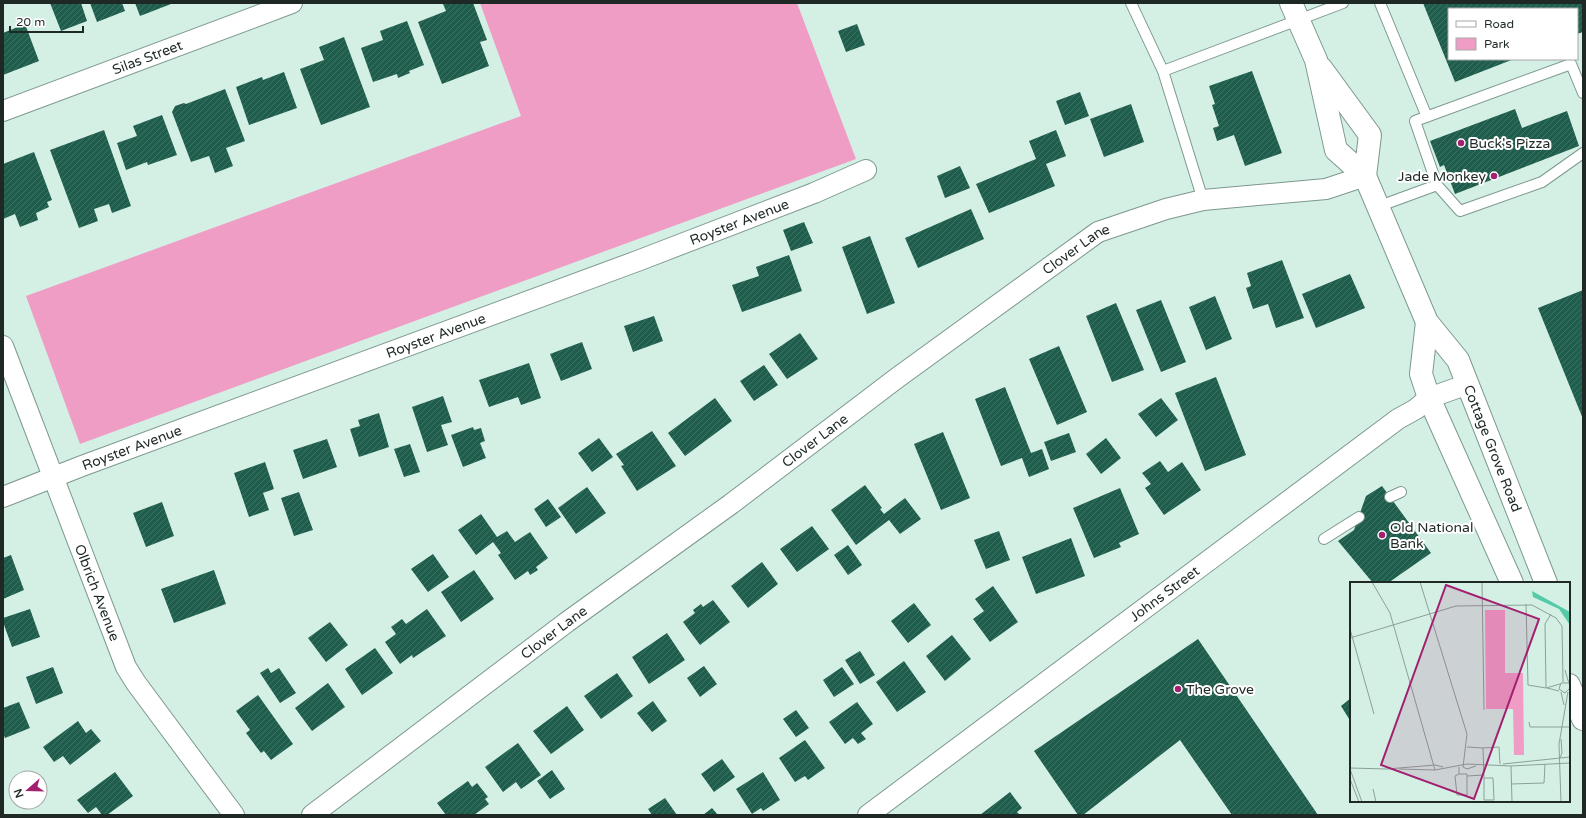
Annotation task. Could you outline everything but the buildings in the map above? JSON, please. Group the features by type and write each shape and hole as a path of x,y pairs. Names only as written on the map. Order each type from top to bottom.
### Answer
{"street":[{"name":"Silas Street","path":"3,111 292,3"},
{"name":"Cottage Grove Road","path":"1294,12 1316,60 1370,135 1365,176"},
{"name":"Cottage Grove Road","path":"1316,60 1336,150 1365,176 1427,322 1458,360 1546,582"},
{"name":"Royster Avenue","path":"3,497 640,260 814,193 866,170"},
{"name":"Clover Lane","path":"312,815 568,622 731,504 897,378 1098,232 1166,208 1204,200 1326,189 1365,176"},
{"path":"1427,322 1421,374 1429,398 1512,582"},
{"name":"Olbrich Avenue","path":"3,346 126,667 136,683 234,815"},
{"name":"Johns Street","path":"868,815 1392,424 1416,409 1429,398 1468,384"},
{"path":"1570,687 1583,719"}],"lane":[{"path":"1131,3 1163,71 1204,200"},
{"path":"1163,71 1294,12 1343,3"},
{"path":"1380,3 1427,117"},
{"path":"1583,93 1571,64 1415,121 1437,185 1460,211 1542,182 1583,154"},
{"path":"1377,207 1437,185"},
{"path":"1390,497 1401,492"},
{"path":"1324,539 1359,517"}],"green space":[{"path":"480,3 797,3 856,159 80,444 26,296 521,116"}],"place":[{"name":"Buck's Pizza","path":"1461,143"},
{"name":"Jade Monkey","path":"1494,176"},
{"name":"Old National Bank","path":"1382,535"},
{"name":"The Grove","path":"1178,689"}]}
